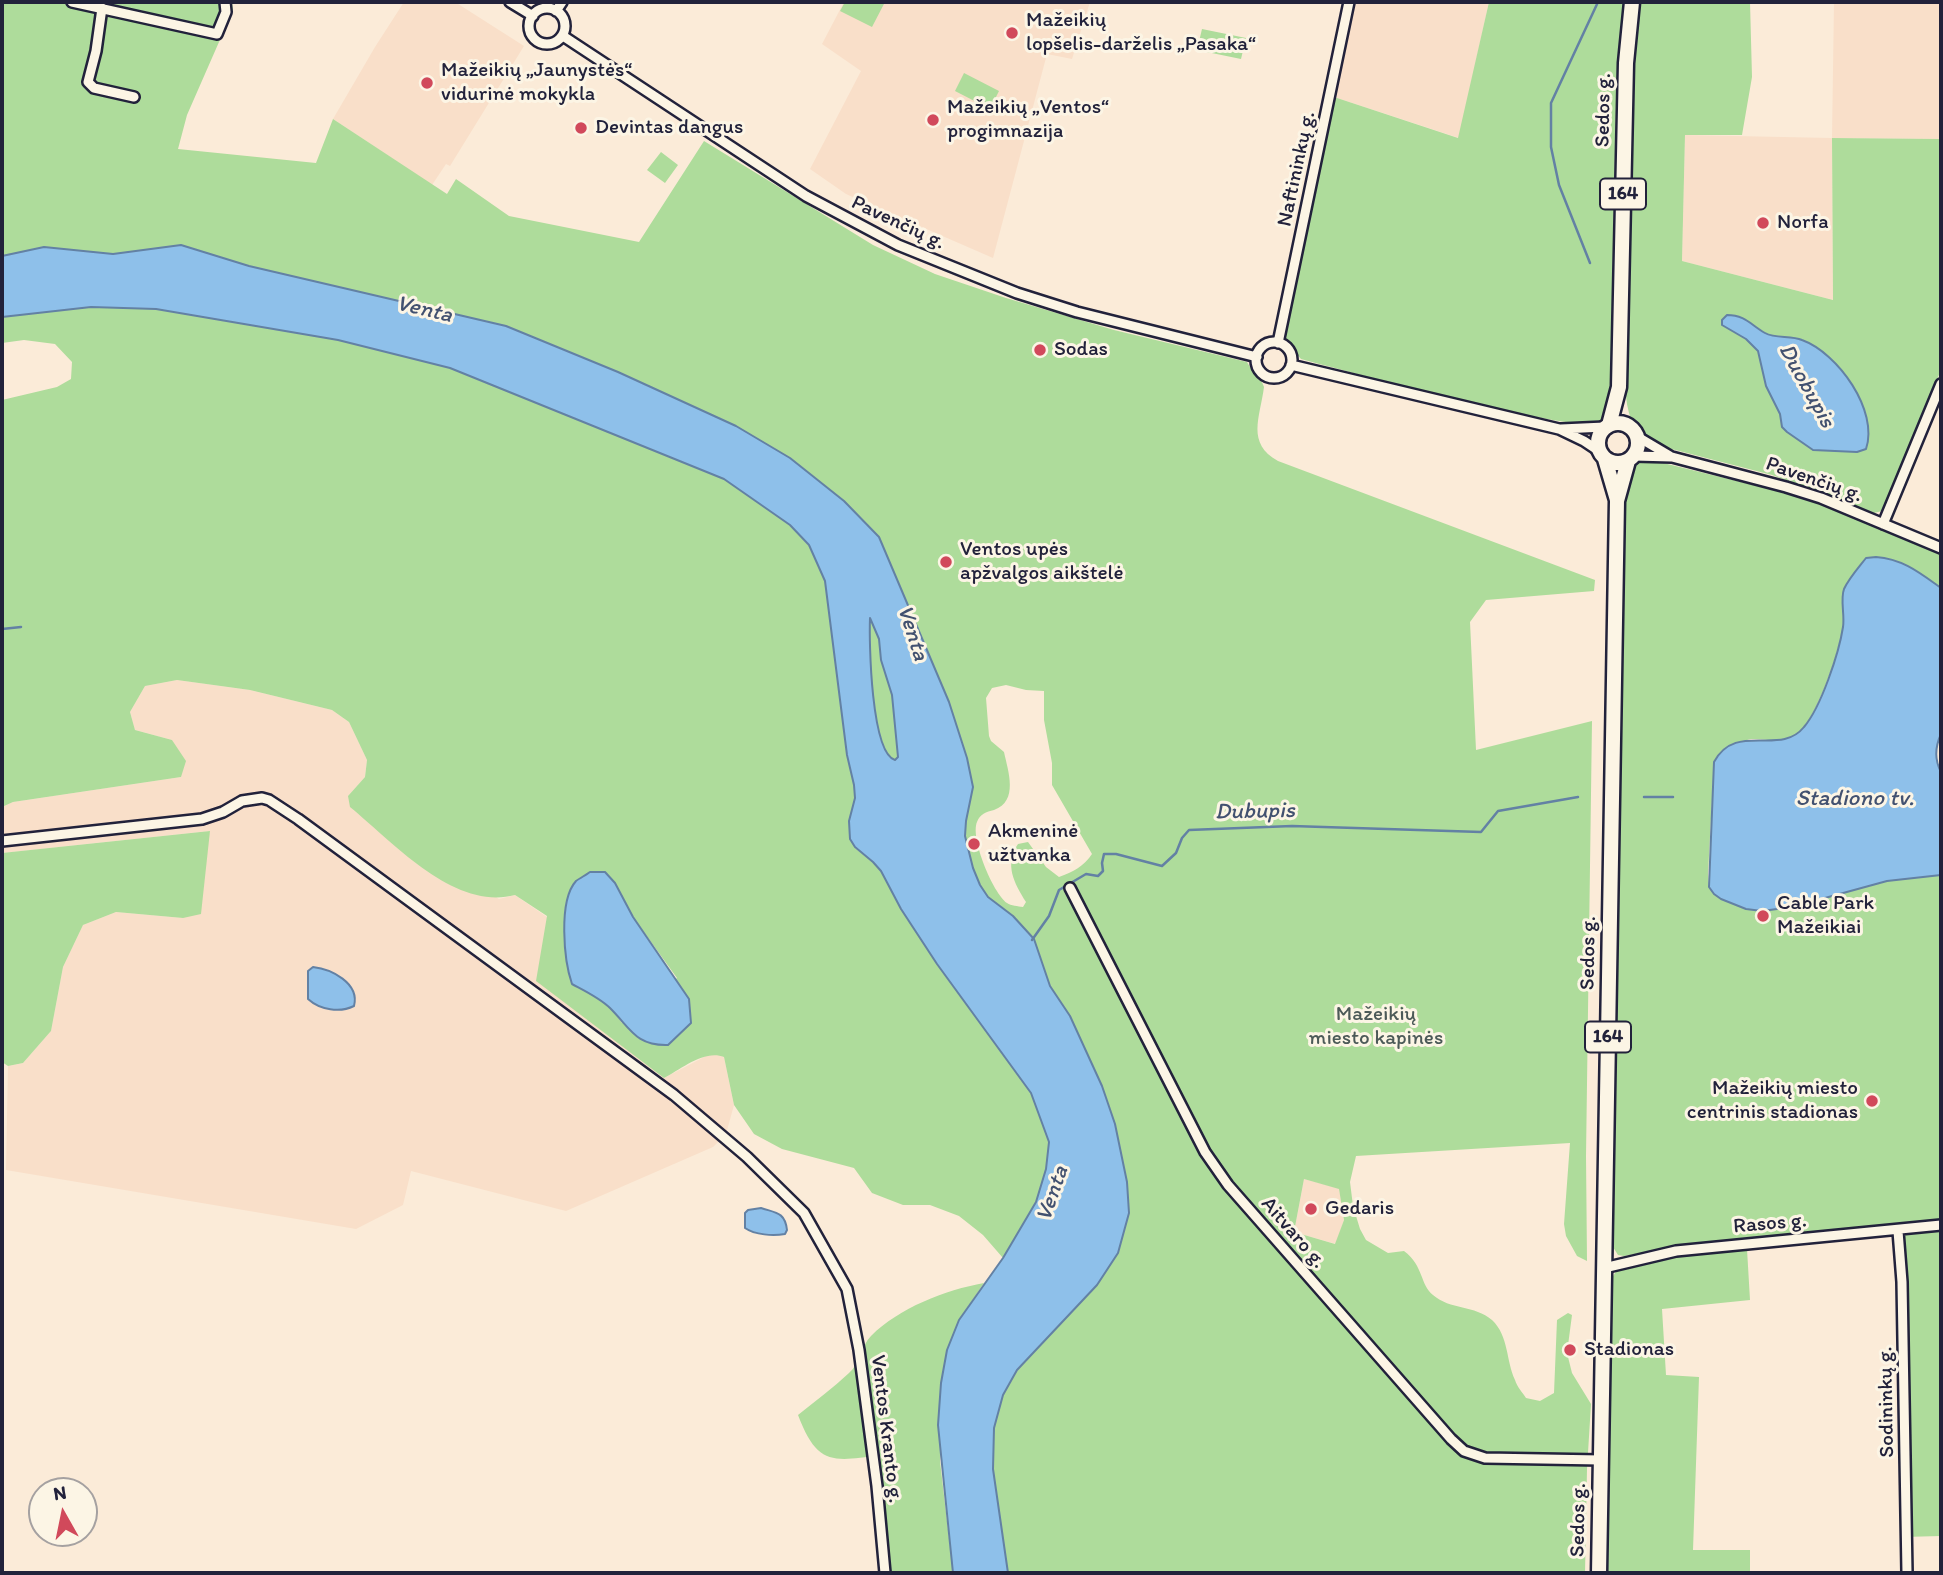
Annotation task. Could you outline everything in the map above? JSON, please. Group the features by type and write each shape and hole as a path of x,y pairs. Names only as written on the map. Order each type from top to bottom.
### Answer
{"main road":[{"name":"Sedos g.","path":"1607,426 1619,387 1626,63 1632,2"},
{"name":"Sedos g.","path":"1619,387 1634,431"},
{"path":"1607,426 1619,422 1634,431"},
{"name":"164","path":"1602,455 1598,441 1607,426"},
{"name":"164","path":"1631,458 1638,447 1634,431"},
{"name":"Sedos g.","path":"1602,455 1617,501"},
{"path":"1602,455 1616,463 1631,458"},
{"name":"Sedos g.","path":"1599,1573 1617,501 1631,458"}],"street":[{"path":"72,2 217,34 226,12 225,2"},
{"path":"510,2 533,16"},
{"path":"556,11 562,2"},
{"name":"Naftininkų g.","path":"1278,343 1349,2"},
{"path":"102,8 88,82 94,88 134,97"},
{"path":"541,10 556,11 565,22 563,36 551,44 536,41 529,26 533,16 541,10"},
{"name":"Pavenčių g.","path":"563,36 806,196 898,245 1017,293 1077,312 1257,357"},
{"path":"1278,343 1288,349 1291,365 1286,374 1271,378 1261,373 1257,357 1267,344 1278,343"},
{"path":"1291,365 1559,429 1591,444 1602,455"},
{"path":"1883,524 1941,384"},
{"path":"1559,429 1607,426"},
{"name":"Pavenčių g.","path":"1634,431 1672,457"},
{"name":"Pavenčių g.","path":"1631,458 1672,457 1786,486 1941,548"},
{"name":"Ventos Kranto g.","path":"2,841 202,819 251,798 269,800 674,1095 747,1157 804,1213 847,1289 859,1350 877,1486 885,1573"},
{"name":"Aitvaro g.","path":"1070,888 1205,1152 1228,1185 1451,1439 1464,1451 1485,1458 1601,1460"},
{"name":"Rasos g.","path":"1604,1268 1676,1251 1941,1226"},
{"name":"Sodininkų g.","path":"1898,1231 1902,1282 1907,1573"}],"shaded area":[{"name":"Mažeikių „Jaunystės“ vidurinė mokykla","path":"404,2 455,2 524,46 450,166 446,164 432,185 333,119"},
{"name":"Mažeikių „Ventos“ progimnazija","path":"844,2 1090,2 1072,59 1047,54 993,258 846,194 810,169 861,71 822,44"},
{"path":"1354,2 1489,2 1459,138 1334,97"},
{"path":"1834,2 1941,2 1941,139 1832,138"},
{"path":"1685,135 1832,138 1833,300 1682,261"},
{"path":"177,680 250,690 332,710 349,722 367,760 365,777 348,796 499,899 515,895 547,917 664,1078 706,1056 717,1054 724,1057 734,1105 726,1134 713,1147 566,1211 411,1171 403,1205 356,1229 6,1170 8,1066 23,1063 51,1031 63,967 83,925 116,912 183,918 210,831 2,853 2,807 13,802 181,777 172,740 135,730 130,712 145,686"},
{"path":"1304,1179 1339,1188 1344,1220 1336,1244 1294,1232"}],"green space":[{"name":"Mažeikių miesto kapinės","path":"2,2 232,2 233,10 187,115 178,149 316,163 333,119 447,194 456,179 509,216 639,242 704,141 873,245 935,274 1114,330 1247,362 1264,387 1258,419 1258,438 1268,454 1278,461 1595,580 1594,591 1486,600 1470,622 1476,750 1592,721 1587,1261 1577,1256 1566,1236 1564,1224 1570,1143 1356,1156 1350,1182 1353,1206 1366,1240 1388,1253 1404,1251 1419,1269 1433,1295 1492,1320 1498,1326 1512,1373 1526,1398 1540,1401 1554,1393 1557,1320 1568,1313 1572,1315 1567,1353 1572,1373 1591,1404 1585,1573 1008,1573 993,1469 994,1428 1003,1395 1017,1370 1041,1342 1127,1182 1115,1124 1102,1086 1070,1016 1050,987 1034,939 1013,916 988,897 973,868 965,836 973,787 967,758 949,702 879,537 844,501 790,458 736,426 506,326 249,266 181,245 113,254 44,247 2,256","holes":["1006,685 1044,691 1044,720 1052,763 1052,785 1092,854 1078,868 1059,877 1046,867 1028,842 1018,844 1011,866 1026,902 1023,907 1007,903 995,888 984,865 976,830 980,817 1002,806 1009,793 1004,752 989,736 986,698 992,688","1304,1179 1339,1189 1344,1220 1335,1244 1294,1232"]},
{"path":"845,2 885,2 872,27 840,11"},
{"path":"1489,2 1624,2 1616,104 1610,402 1603,422 1586,424 1553,420 1408,387 1301,359 1286,342 1284,332 1334,97 1458,138"},
{"path":"1640,2 1750,2 1752,77 1742,135 1685,135 1682,261 1833,300 1832,138 1941,139 1941,370 1882,511 1874,513 1772,475 1656,445 1633,423 1627,405 1625,379 1630,248 1630,124"},
{"path":"1202,29 1246,38 1241,59 1197,50"},
{"path":"964,73 999,91 990,109 955,91"},
{"path":"661,152 678,165 665,183 647,170"},
{"path":"91,307 156,309 338,340 450,368 724,479 790,525 809,546 825,581 847,755 854,785 855,798 849,821 855,848 881,871 901,909 937,964 1031,1093 1049,1142 1046,1169 1036,1202 1003,1258 983,1235 959,1216 930,1205 903,1205 872,1193 854,1168 782,1149 754,1134 734,1105 724,1057 717,1055 701,1058 664,1078 536,981 547,916 515,895 492,897 470,893 448,884 405,855 350,807 348,796 365,777 367,760 349,722 332,710 250,690 177,680 145,686 130,712 135,730 172,740 186,761 181,777 13,802 2,807 2,400 57,387 71,379 72,362 55,344 24,340 2,343 2,317","holes":["590,872 615,883 633,917 677,978 622,1023 610,1007 597,998 565,920 575,883"]},
{"path":"1651,460 1824,505 1941,555 1941,588 1903,564 1876,557 1843,591 1843,624 1837,650 1826,685 1802,730 1794,737 1783,740 1746,740 1714,762 1708,874 1709,887 1721,899 1792,907 1886,881 1941,875 1941,1536 1903,1537 1896,1226 1699,1243 1624,1256 1618,1255 1613,1247 1625,483 1634,463"},
{"path":"870,615 879,639 881,660 892,695 898,757 895,760 887,753 876,717 871,670"},
{"path":"210,831 201,914 183,918 116,912 83,925 63,967 51,1031 23,1063 8,1066 2,1062 2,853"},
{"path":"1747,1249 1750,1300 1662,1309 1666,1375 1699,1377 1693,1550 1750,1550 1750,1573 1608,1573 1611,1280 1617,1271 1641,1262"},
{"path":"984,1283 959,1320 947,1350 940,1461 953,1573 889,1573 880,1455 850,1459 828,1456 812,1443 798,1415 849,1373 868,1340 882,1326 938,1295"}],"water":[{"name":"Venta","path":"181,245 249,266 506,326 618,372 736,426 790,458 844,501 879,537 949,702 967,758 973,787 965,836 973,868 988,897 1013,916 1034,939 1050,986 1070,1016 1102,1086 1115,1124 1127,1182 1129,1213 1118,1253 1097,1285 1017,1370 1003,1395 994,1428 993,1469 1008,1573 953,1573 938,1425 941,1383 947,1350 959,1320 1003,1258 1036,1202 1046,1169 1049,1142 1031,1093 937,964 901,909 881,871 850,839 849,821 855,798 854,785 847,755 825,581 809,545 790,525 724,479 450,368 338,340 156,309 91,307 2,317 2,256 44,247 113,254","holes":["870,618 879,639 881,660 892,695 898,757 895,760 887,753 876,718 871,672"]},
{"path":"1727,315 1743,319 1769,335 1802,340 1829,357 1852,385 1861,401 1867,418 1866,449 1857,452 1813,450 1787,432 1782,427 1780,414 1766,386 1758,351 1746,339 1722,325 1722,320"},
{"name":"Stadiono tv.","path":"1876,557 1903,564 1941,588 1941,734 1936,753 1941,772 1941,875 1887,881 1792,907 1762,911 1746,909 1721,899 1709,887 1714,762 1723,750 1734,743 1783,739 1804,727 1823,693 1838,651 1843,627 1844,589 1866,558"},
{"path":"590,872 605,872 615,883 633,917 689,999 691,1023 668,1045 648,1043 641,1039 606,1004 572,984 564,931 567,902 576,881"},
{"path":"313,967 335,974 348,984 353,990 354,1006 330,1009 318,1006 308,999 308,971"},
{"path":"761,1208 782,1216 787,1230 785,1234 764,1234 745,1228 745,1213"}],"waterway":[{"name":"Duobupis","path":"1590,263 1559,185 1551,147 1551,103 1598,2"},
{"path":"2,629 21,627"},
{"name":"Dubupis","path":"1032,940 1049,916 1059,890 1086,874 1098,876 1103,871 1104,854 1116,854 1162,866 1176,853 1182,838 1189,830 1292,826 1481,832 1498,811 1578,797"},
{"path":"1644,797 1673,797"}],"place":[{"name":"Mažeikių lopšelis-darželis „Pasaka“","path":"1012,33"},
{"name":"Mažeikių „Jaunystės“ vidurinė mokykla","path":"427,83"},
{"name":"Mažeikių „Ventos“ progimnazija","path":"933,120"},
{"name":"Devintas dangus","path":"581,128"},
{"name":"Norfa","path":"1763,223"},
{"name":"Sodas","path":"1040,350"},
{"name":"Ventos upės apžvalgos aikštelė","path":"946,562"},
{"name":"Akmeninė užtvanka","path":"974,844"},
{"name":"Cable Park Mažeikiai","path":"1763,916"},
{"name":"Mažeikių miesto centrinis stadionas","path":"1872,1101"},
{"name":"Gedaris","path":"1311,1209"},
{"name":"Stadionas","path":"1570,1350"}]}
